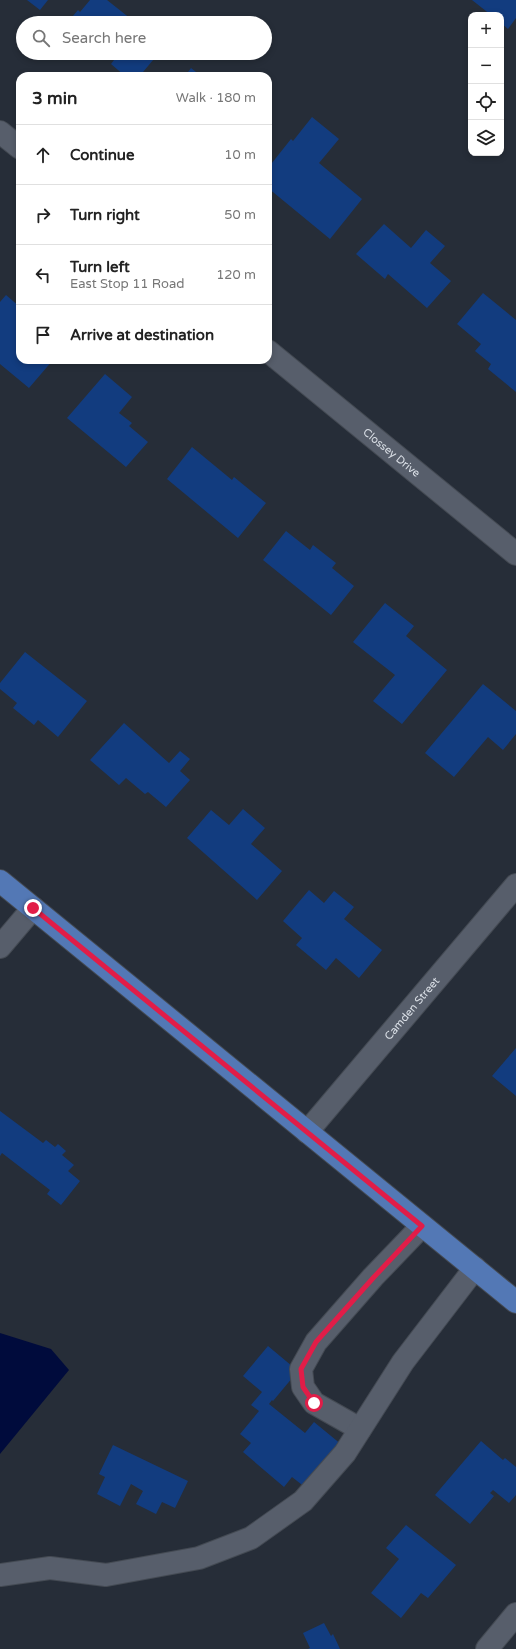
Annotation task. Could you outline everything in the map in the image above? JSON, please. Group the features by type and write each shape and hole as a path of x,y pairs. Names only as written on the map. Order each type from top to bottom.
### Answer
{"main road":[{"path":"0,881 516,1302"}],"street":[{"path":"0,132 16,145"},
{"name":"Clossey Drive","path":"272,354 516,554"},
{"name":"Camden Street","path":"306,1132 516,885"},
{"path":"0,947 33,908"},
{"path":"360,1429 314,1403 303,1387 301,1369 316,1342 422,1226"},
{"path":"0,1575 50,1568 106,1574 199,1558 251,1538 303,1501 345,1453 403,1362 475,1268"},
{"path":"489,1648 516,1614"}],"shaded area":[{"path":"0,1333 51,1349 69,1370 0,1454"}],"building":[{"path":"27,0 48,0 40,10"},
{"path":"90,0 107,0 127,16 73,16 78,10 80,12"},
{"path":"472,0 516,0 516,18 508,29 504,26 504,12 487,12"},
{"path":"114,60 153,60 143,72 120,72 111,64"},
{"path":"191,68 196,72 188,72"},
{"path":"312,117 339,139 319,163 362,199 330,239 272,191 272,163 291,139 293,141"},
{"path":"384,224 411,248 426,230 445,246 430,263 451,281 427,308 388,274 385,279 356,254"},
{"path":"483,293 516,320 516,392 488,369 491,364 475,351 481,344 457,324"},
{"path":"6,295 16,304 16,364 50,364 29,388 0,364 0,302"},
{"path":"105,374 132,397 119,413 132,423 129,426 148,442 126,467 67,418"},
{"path":"192,447 232,480 234,477 266,503 238,538 167,479"},
{"path":"286,531 310,550 313,545 336,563 332,568 354,586 331,615 263,560"},
{"path":"385,603 414,626 406,636 447,670 402,724 373,701 395,675 353,642"},
{"path":"25,652 87,701 58,737 38,720 34,725 13,708 17,703 0,689 0,683"},
{"path":"483,684 516,711 516,734 503,750 488,737 454,777 425,753"},
{"path":"124,723 169,763 180,751 190,759 180,771 190,780 166,807 148,792 145,794 126,778 119,785 90,760"},
{"path":"243,809 265,828 251,844 282,871 257,900 187,838 211,810 229,825"},
{"path":"309,890 324,903 334,891 354,907 344,919 382,950 359,978 336,958 326,970 296,945 302,938 283,921"},
{"path":"516,1048 516,1096 492,1076"},
{"path":"0,1111 43,1143 46,1140 55,1147 58,1144 66,1151 62,1155 74,1165 68,1171 80,1181 61,1205 47,1194 50,1190 2,1153 0,1156"},
{"path":"268,1346 298,1371 269,1404 305,1433 314,1422 342,1445 306,1488 292,1477 284,1487 243,1452 251,1443 240,1434 259,1411 251,1405 262,1392 243,1376"},
{"path":"481,1441 503,1460 505,1458 516,1467 516,1495 509,1503 493,1490 490,1493 494,1496 470,1524 435,1495"},
{"path":"113,1445 188,1481 175,1508 162,1502 156,1514 136,1504 143,1491 131,1484 120,1506 97,1494 105,1477 99,1474"},
{"path":"406,1525 456,1565 428,1598 421,1593 401,1618 371,1593 399,1559 386,1548"},
{"path":"324,1623 331,1636 333,1634 340,1649 308,1649 310,1648 303,1633"}],"route":[{"path":"33,908 422,1226 316,1342 301,1369 303,1387 314,1403"}]}
